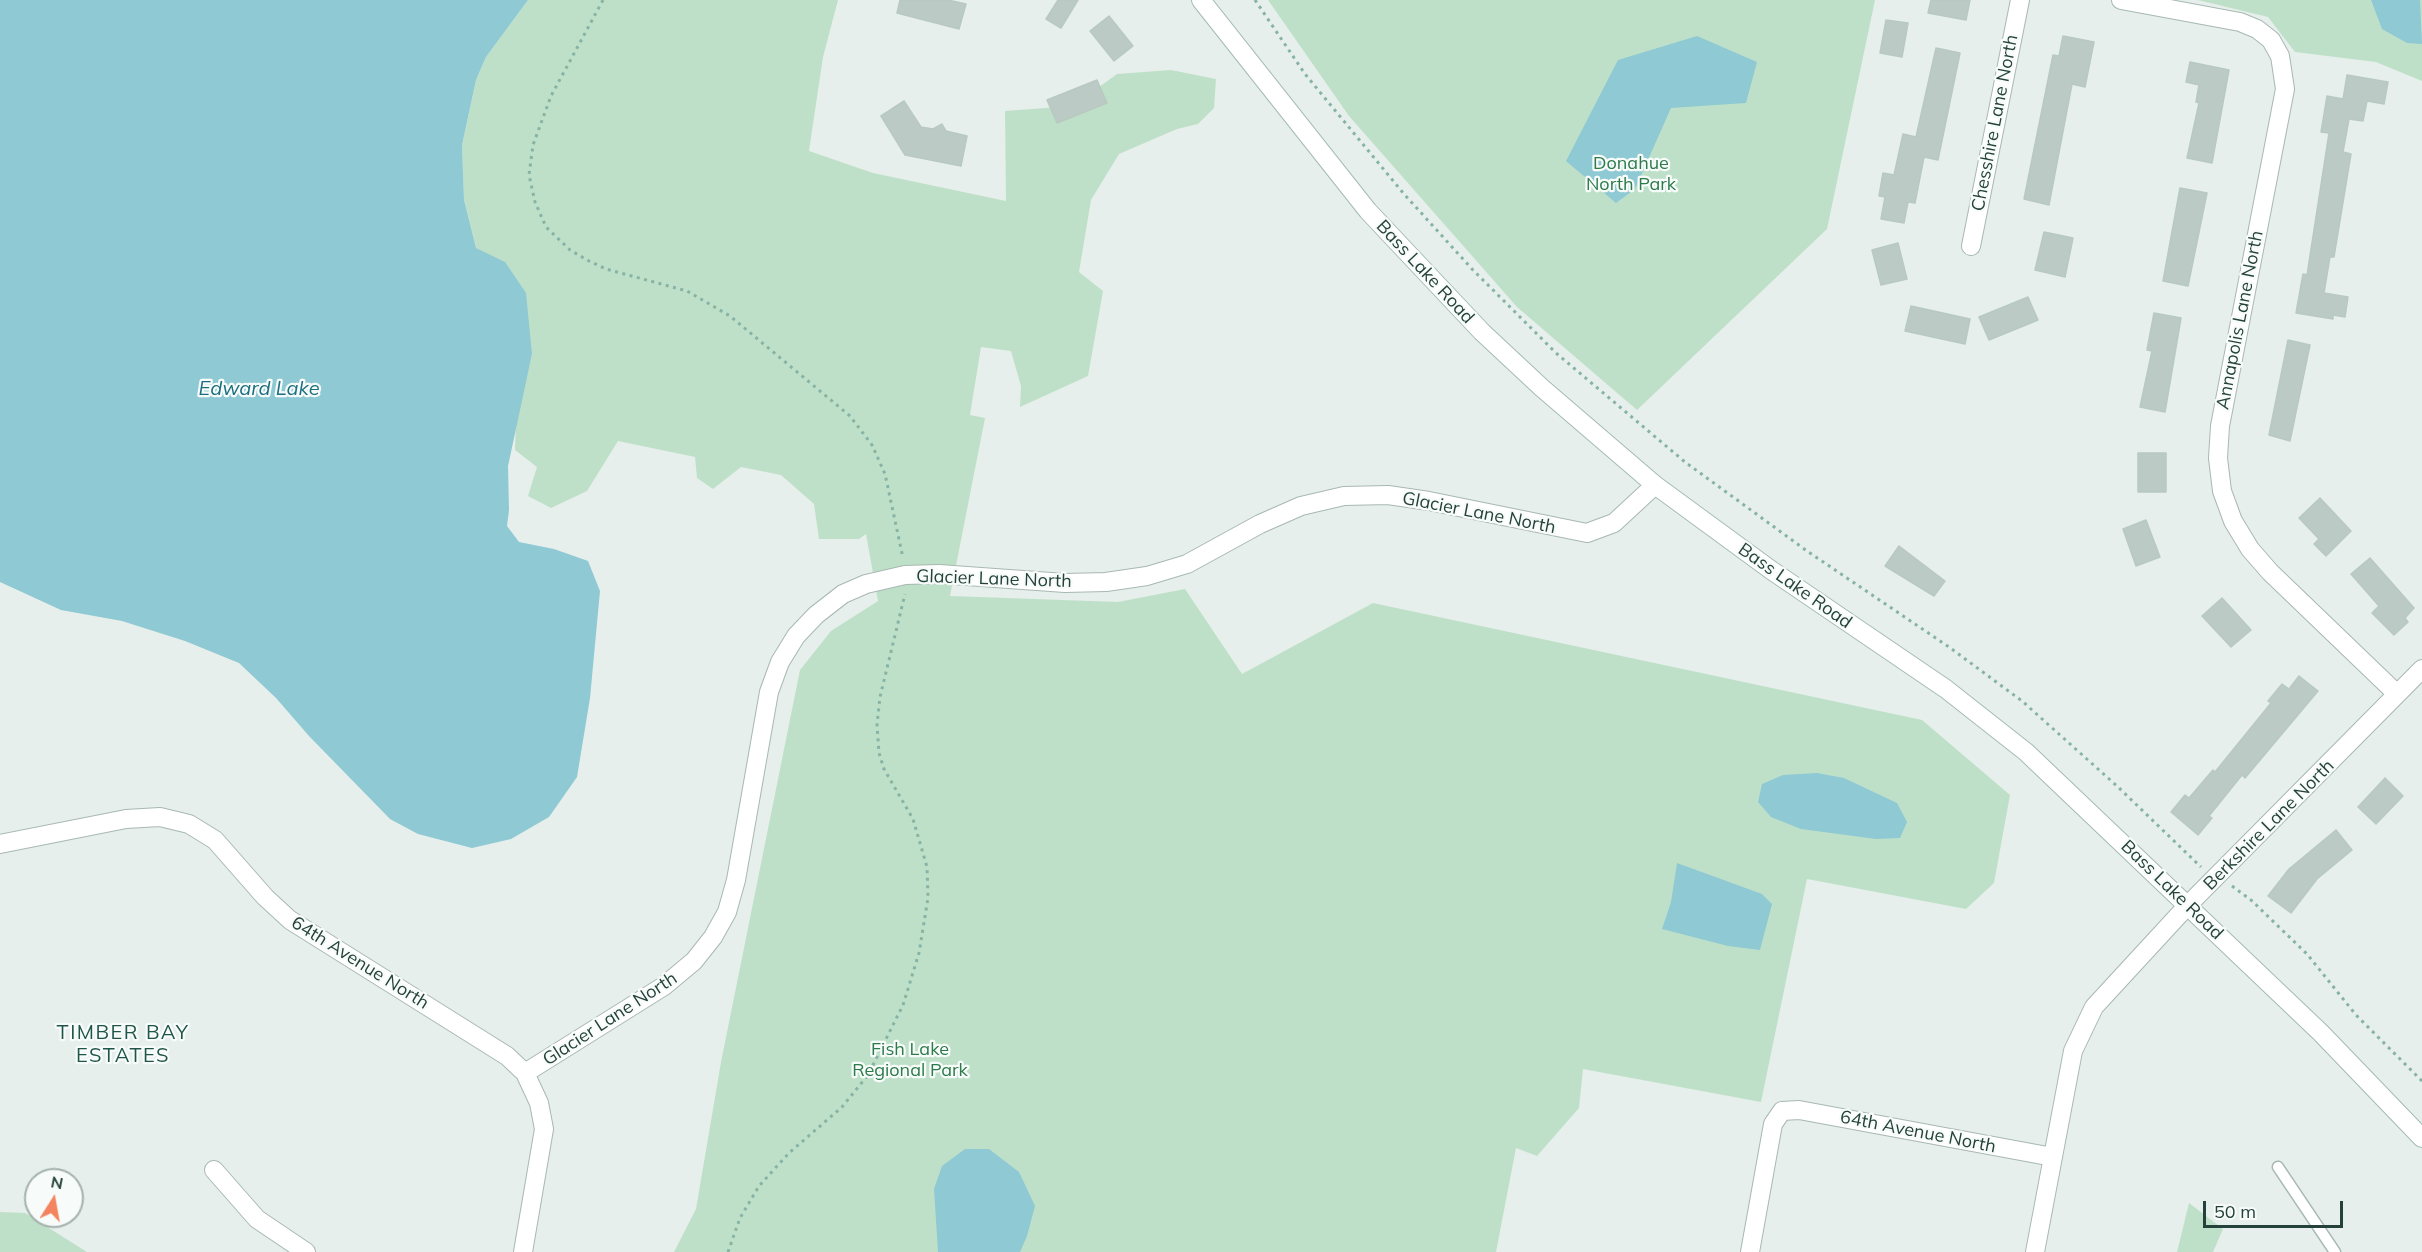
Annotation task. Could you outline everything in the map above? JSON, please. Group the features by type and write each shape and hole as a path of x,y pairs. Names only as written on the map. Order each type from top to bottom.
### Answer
{"street":[{"name":"Bass Lake Road","path":"1201,0 1368,211 1482,332 1542,388 1655,485 1771,570 1986,719 2026,752 2370,1082 2422,1138"},
{"name":"Chesshire Lane North","path":"1971,246 2020,0"},
{"name":"Annapolis Lane North","path":"2121,0 2150,3 2240,22 2257,29 2271,40 2280,56 2285,89 2220,426 2218,458 2222,491 2233,521 2250,549 2270,572 2397,694"},
{"name":"Glacier Lane North","path":"523,1252 544,1129 539,1103 525,1073 664,986 694,961 713,937 727,912 736,880 769,692 780,662 796,636 816,615 843,594 866,584 905,575 939,574 1065,583 1106,582 1147,576 1187,564 1260,524 1301,506 1344,496 1388,495 1429,501 1587,532 1614,523 1655,485"},
{"name":"Berkshire Lane North","path":"2035,1252 2073,1051 2081,1030 2094,1007 2188,905 2422,669"},
{"name":"64th Avenue North","path":"0,844 126,819 160,817 189,824 215,840 265,897 290,920 487,1042 525,1073"},
{"name":"64th Avenue North","path":"1749,1252 1773,1124 1782,1111 1800,1110 2053,1157"},
{"path":"214,1170 257,1219 306,1252"}],"lane":[{"path":"2278,1167 2335,1252"}],"path":[{"path":"603,0 551,96 533,145 530,176 535,202 546,227 570,250 589,261 606,269 687,291 730,316 850,416 872,445 885,474 904,563"},
{"path":"1255,0 1305,74 1404,194 1472,269 1556,353 1694,469 1807,551 1949,647 2013,694 2059,732 2201,867 2251,900 2307,954 2356,1015 2422,1081"},
{"path":"728,1252 740,1218 759,1186 789,1153 836,1113 868,1075 903,1005 919,953 928,898 927,867 913,819 884,769 879,753 877,725 880,697 906,588"}],"green space":[{"name":"Fish Lake Regional Park","path":"528,0 838,0 823,57 809,151 873,173 1006,201 1005,111 1073,106 1117,74 1171,70 1216,79 1214,108 1198,124 1177,129 1119,154 1091,200 1079,272 1103,291 1088,376 1020,407 1021,386 1011,351 981,347 970,415 985,418 950,596 1118,602 1185,589 1242,674 1373,603 1922,720 2010,795 1994,883 1966,909 1807,879 1761,1102 1583,1069 1579,1108 1537,1156 1516,1148 1496,1252 674,1252 696,1209 721,1062 800,670 831,631 878,601 866,534 859,539 819,539 814,504 781,475 741,467 713,489 697,478 695,457 618,441 587,491 551,508 528,496 537,467 515,450 516,421 532,354 476,248 464,200 462,145 476,80 486,57"},
{"name":"Donahue North Park","path":"1268,0 1875,0 1827,229 1637,410 1517,307 1349,116"},
{"path":"2198,0 2422,0 2422,81 2376,62 2295,52 2268,17"},
{"path":"2189,1203 2223,1229 2213,1252 2177,1252"},
{"path":"0,1212 24,1213 24,1228 49,1228 87,1252 0,1252"}],"water":[{"name":"Edward Lake","path":"0,0 528,0 486,57 476,80 462,145 464,200 476,248 505,262 526,293 532,354 508,466 507,526 519,542 554,549 588,561 600,591 590,698 577,777 549,817 511,839 472,848 418,834 390,819 309,736 276,698 239,663 185,641 122,621 61,610 0,582"},
{"path":"2371,0 2420,0 2422,44 2407,43 2382,29"},
{"path":"1697,36 1757,62 1746,103 1671,108 1635,189 1616,203 1566,161 1618,60"},
{"path":"1817,773 1844,778 1897,803 1907,822 1900,838 1876,839 1801,829 1771,817 1758,802 1762,784 1783,775"},
{"path":"1677,863 1762,894 1772,904 1760,950 1728,946 1662,929 1671,902"},
{"path":"965,1149 989,1149 1019,1172 1035,1206 1020,1252 938,1252 934,1189 942,1166"}],"building":[{"path":"900,0 948,0 966,4 959,29 897,13"},
{"path":"1058,0 1078,0 1061,28 1046,19"},
{"path":"1931,0 1970,0 1966,20 1928,13"},
{"path":"1109,16 1133,46 1114,61 1090,31"},
{"path":"1886,20 1908,23 1902,57 1880,53"},
{"path":"2063,36 2094,42 2085,87 2072,84 2049,205 2024,199 2053,55 2059,56"},
{"path":"1936,48 1960,53 1938,160 1924,157 1915,203 1908,202 1904,223 1881,219 1885,197 1879,196 1883,173 1894,175 1903,134 1916,137"},
{"path":"2190,62 2229,70 2212,163 2187,158 2199,103 2196,102 2199,85 2186,82"},
{"path":"2347,75 2388,82 2384,104 2367,101 2363,121 2349,119 2343,152 2351,154 2334,257 2330,257 2324,293 2348,297 2345,317 2333,315 2333,319 2296,313 2303,274 2307,275 2329,133 2321,132 2327,96 2343,99"},
{"path":"1097,80 1107,103 1057,123 1047,100"},
{"path":"904,101 921,127 933,129 942,124 946,131 967,136 961,166 905,155 881,116"},
{"path":"2180,188 2207,193 2188,286 2163,281"},
{"path":"2044,232 2073,238 2065,277 2035,270"},
{"path":"1898,243 1907,279 1881,285 1872,250"},
{"path":"2028,297 2038,320 1989,340 1979,317"},
{"path":"1911,306 1970,319 1965,344 1905,331"},
{"path":"2154,313 2181,318 2165,412 2140,407 2152,351 2147,350"},
{"path":"2288,340 2310,345 2290,441 2269,435"},
{"path":"2138,453 2166,453 2166,492 2138,492"},
{"path":"2320,498 2351,531 2326,556 2314,544 2319,539 2299,518"},
{"path":"2146,520 2160,557 2136,566 2123,529"},
{"path":"1899,546 1945,581 1934,596 1885,566"},
{"path":"2370,558 2414,608 2405,618 2408,622 2394,635 2372,613 2379,606 2351,574"},
{"path":"2222,598 2251,630 2231,647 2202,616"},
{"path":"2299,676 2318,691 2245,778 2242,775 2209,816 2212,818 2198,835 2171,812 2185,795 2189,798 2213,770 2215,772 2271,703 2268,701 2282,684 2289,689"},
{"path":"2385,778 2403,796 2376,824 2358,807"},
{"path":"2336,830 2352,850 2317,879 2291,913 2268,896 2289,869"}],"district":[{"name":"TIMBER BAY ESTATES","path":"123,1044"}]}
